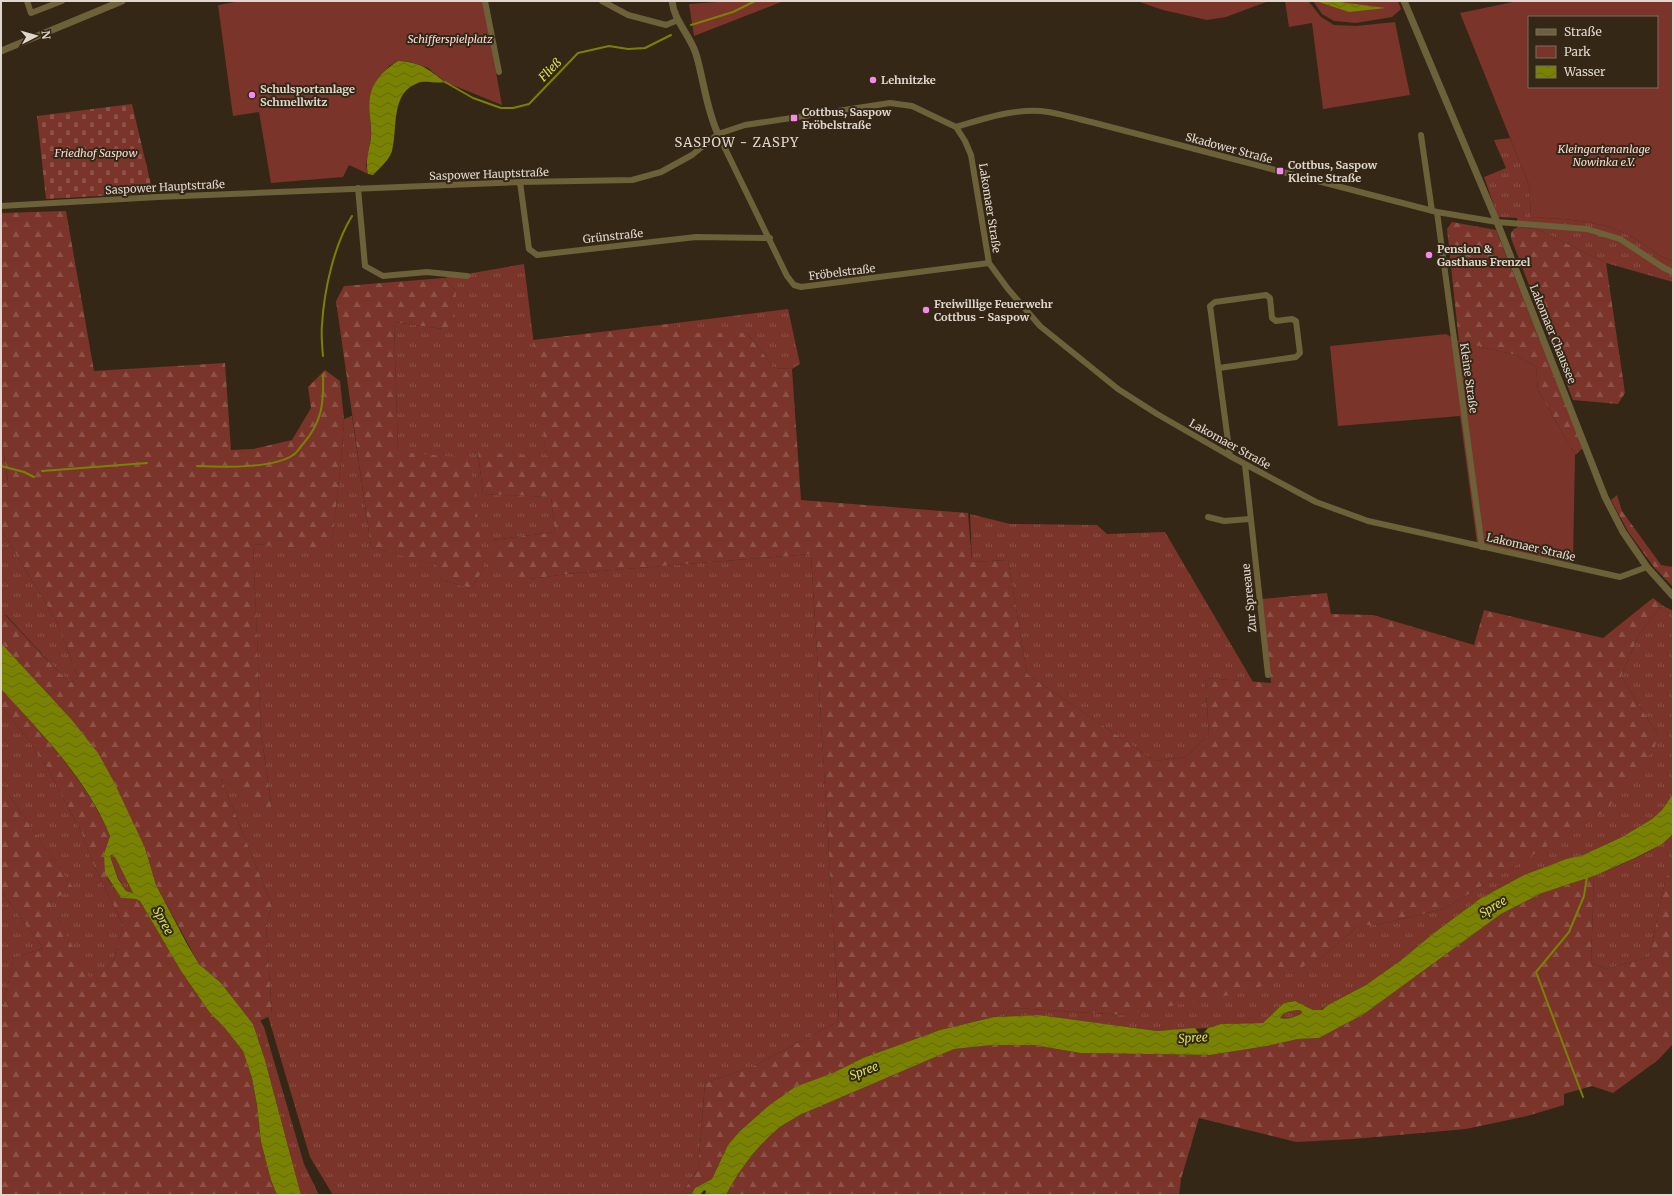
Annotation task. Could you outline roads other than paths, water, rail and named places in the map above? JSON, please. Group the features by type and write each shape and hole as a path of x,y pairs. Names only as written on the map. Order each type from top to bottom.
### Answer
{"street":[{"path":"27,1 31,13 62,1"},
{"path":"1,51 122,1"},
{"path":"485,1 499,72"},
{"path":"602,1 628,15 666,26 678,20"},
{"path":"672,1 673,10 696,53 710,118 718,134"},
{"name":"Lakomaer Chaussee","path":"1404,1 1497,222 1605,497 1623,532 1648,567 1673,596"},
{"name":"Saspower Hauptstraße","path":"1,206 358,188 520,182 619,181 661,172 692,156 718,134 745,125 890,103 912,106 956,127"},
{"name":"Skadower Straße","path":"956,127 991,117 1028,111 1042,111 1095,123 1434,211 1497,222 1587,229 1620,239 1664,268 1673,272"},
{"name":"Lakomaer Straße","path":"956,127 965,141 971,155 989,263 1008,289 1040,326 1118,389 1156,414 1245,465 1316,502 1368,521 1620,578 1648,567"},
{"name":"Fröbelstraße","path":"718,134 770,238 787,276 794,285 801,287 989,263"},
{"name":"Kleine Straße","path":"1421,135 1434,211 1482,547"},
{"name":"Grünstraße","path":"520,182 530,249 537,255 696,237 770,238"},
{"path":"358,188 365,266 383,276 427,272 467,276"},
{"path":"1219,368 1296,357 1300,353 1296,321 1292,319 1276,321 1272,318 1270,298 1266,295 1215,302 1210,306 1230,456"},
{"name":"Zur Spreeaue","path":"1245,465 1268,675"},
{"path":"1208,517 1224,521 1250,519"}],"water":[{"path":"1316,1 1332,1 1386,8 1349,12"},
{"path":"398,61 413,63 424,67 445,82 418,83 409,88 403,95 397,112 394,142 391,154 373,175 368,174 367,160 371,138 369,107 371,91 380,76"},
{"name":"Spree","path":"1,643 71,719 98,753 114,782 145,848 156,885 187,944 199,964 221,983 253,1024 265,1060 301,1195 277,1195 271,1180 261,1142 252,1078 243,1051 224,1027 210,1013 181,971 140,901 136,899 121,898 105,873 104,854 110,836 89,795 62,758 1,689","holes":["113,855 116,859 133,893 126,891 118,879 110,856"]},
{"name":"Spree","path":"1673,794 1673,834 1662,844 1594,876 1542,893 1501,914 1364,1014 1319,1038 1298,1039 1267,1046 1210,1055 1080,1053 1034,1045 993,1045 954,1049 802,1114 783,1125 764,1142 750,1158 726,1195 705,1195 706,1191 704,1190 700,1195 691,1195 695,1188 712,1179 728,1145 739,1132 767,1107 795,1087 833,1073 863,1058 940,1030 994,1017 1039,1015 1157,1031 1195,1028 1201,1036 1208,1028 1221,1024 1263,1023 1284,1003 1295,1001 1313,1010 1322,1010 1328,1005 1366,985 1400,961 1434,933 1481,898 1524,875 1566,859 1583,855 1622,837 1652,819 1662,810","holes":["1300,1010 1302,1012 1301,1014 1290,1018 1280,1018 1283,1014 1291,1011"]}],"waterway":[{"name":"Fließ","path":"691,25 733,12 755,1"},
{"name":"Fließ","path":"445,82 473,98 501,108 513,108 529,104 578,53 609,46 628,49 645,48 671,35"},
{"path":"323,356 323,311 331,268 340,240 352,216"},
{"path":"197,466 233,467 260,465 284,460 294,454 309,436 318,420 322,403 323,375"},
{"path":"42,471 147,463"},
{"path":"1,466 24,472 34,477"},
{"path":"1583,1097 1536,972 1569,932 1584,896 1587,877"}],"place":[{"name":"Lehnitzke","path":"873,80"},
{"name":"Schulsportanlage Schmellwitz","path":"252,95"},
{"name":"Cottbus, Saspow Fröbelstraße","path":"794,118"},
{"name":"Cottbus, Saspow Kleine Straße","path":"1280,171"},
{"name":"Pension & Gasthaus Frenzel","path":"1429,255"},
{"name":"Freiwillige Feuerwehr Cottbus - Saspow","path":"926,310"}],"district":[{"name":"SASPOW - ZASPY","path":"737,142"}],"park label":[{"name":"Schifferspielplatz","path":"450,39"},
{"name":"Friedhof Saspow","path":"96,153"},
{"name":"Kleingartenanlage Nowinka e.V.","path":"1604,155"}]}
